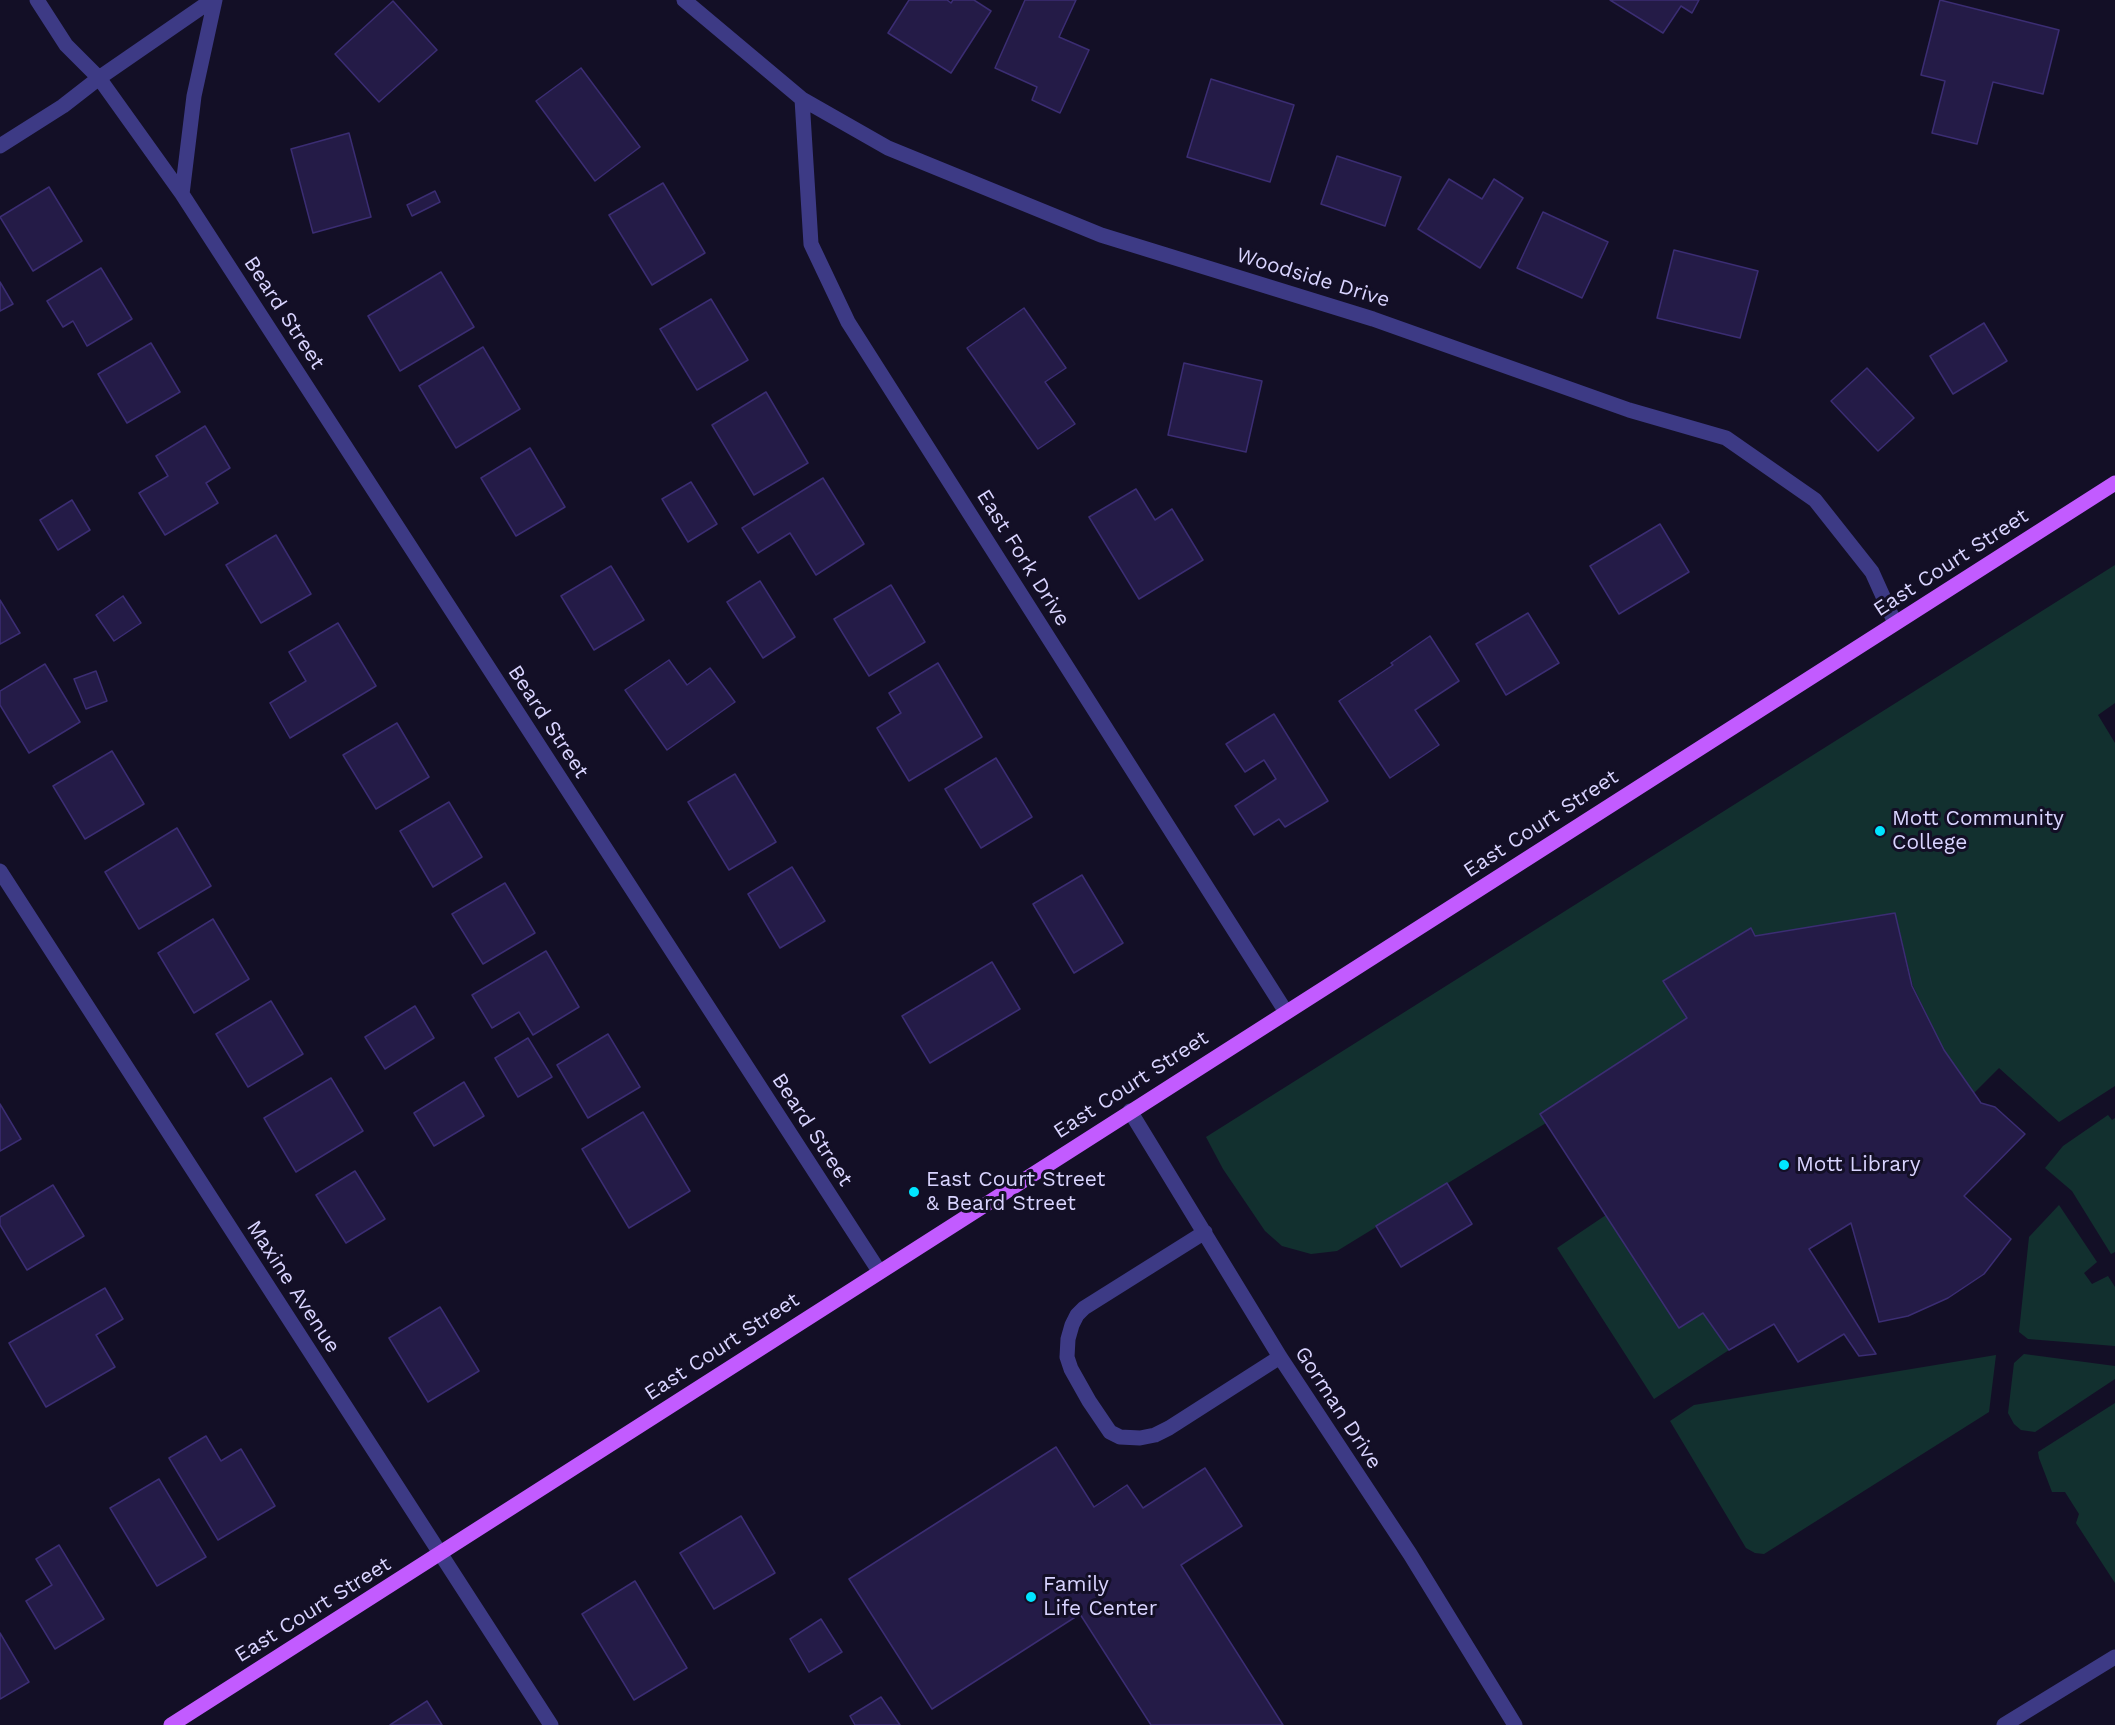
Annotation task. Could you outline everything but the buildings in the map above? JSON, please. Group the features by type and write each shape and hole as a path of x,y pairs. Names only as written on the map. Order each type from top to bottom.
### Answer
{"main road":[{"name":"East Court Street","path":"171,1725 2115,483"}],"street":[{"name":"Beard Street","path":"37,0 66,45 99,78 182,194 879,1271"},
{"path":"0,146 63,106 99,78 214,0"},
{"path":"182,194 194,96 214,0"},
{"name":"Woodside Drive","path":"684,0 802,99 888,148 1101,235 1373,318 1629,410 1726,438 1815,500 1872,572 1895,623"},
{"name":"East Fork Drive","path":"802,99 811,244 848,322 1286,1012"},
{"name":"Maxine Avenue","path":"0,871 551,1725"},
{"name":"Gorman Drive","path":"1130,1111 1280,1357 1410,1554 1515,1725"},
{"path":"1204,1232 1084,1308 1077,1315 1068,1339 1067,1357 1089,1401 1110,1432 1120,1437 1140,1438 1155,1435 1280,1357"},
{"path":"2004,1725 2115,1657"}],"green space":[{"path":"2115,565 2115,703 2098,715 2115,743 2115,1086 2059,1122 1999,1068 1974,1093 1944,1050 1913,986 1895,913 1664,981 1687,1018 1540,1114 1546,1123 1337,1251 1311,1254 1282,1246 1265,1231 1223,1169 1206,1137"},
{"path":"2108,1115 2112,1120 2115,1118 2115,1252 2111,1254 2072,1191 2045,1168 2063,1146"},
{"path":"2059,1205 2097,1262 2084,1273 2092,1284 2108,1276 2115,1287 2115,1346 2028,1339 2019,1332 2029,1237"},
{"path":"1606,1215 1679,1327 1703,1313 1729,1350 1654,1399 1557,1248"},
{"path":"2024,1354 2115,1366 2115,1379 2035,1432 2021,1430 2014,1424 2008,1413 2014,1363"},
{"path":"1996,1355 1989,1412 1764,1554 1755,1553 1746,1548 1670,1421 1694,1405"},
{"path":"2115,1403 2115,1583 2076,1523 2079,1514 2065,1492 2052,1492 2038,1452"}],"place":[{"name":"Mott Community College","path":"1880,831"},
{"name":"Mott Library","path":"1784,1165"},
{"name":"East Court Street & Beard Street","path":"914,1192"},
{"name":"Family Life Center","path":"1031,1597"}]}
